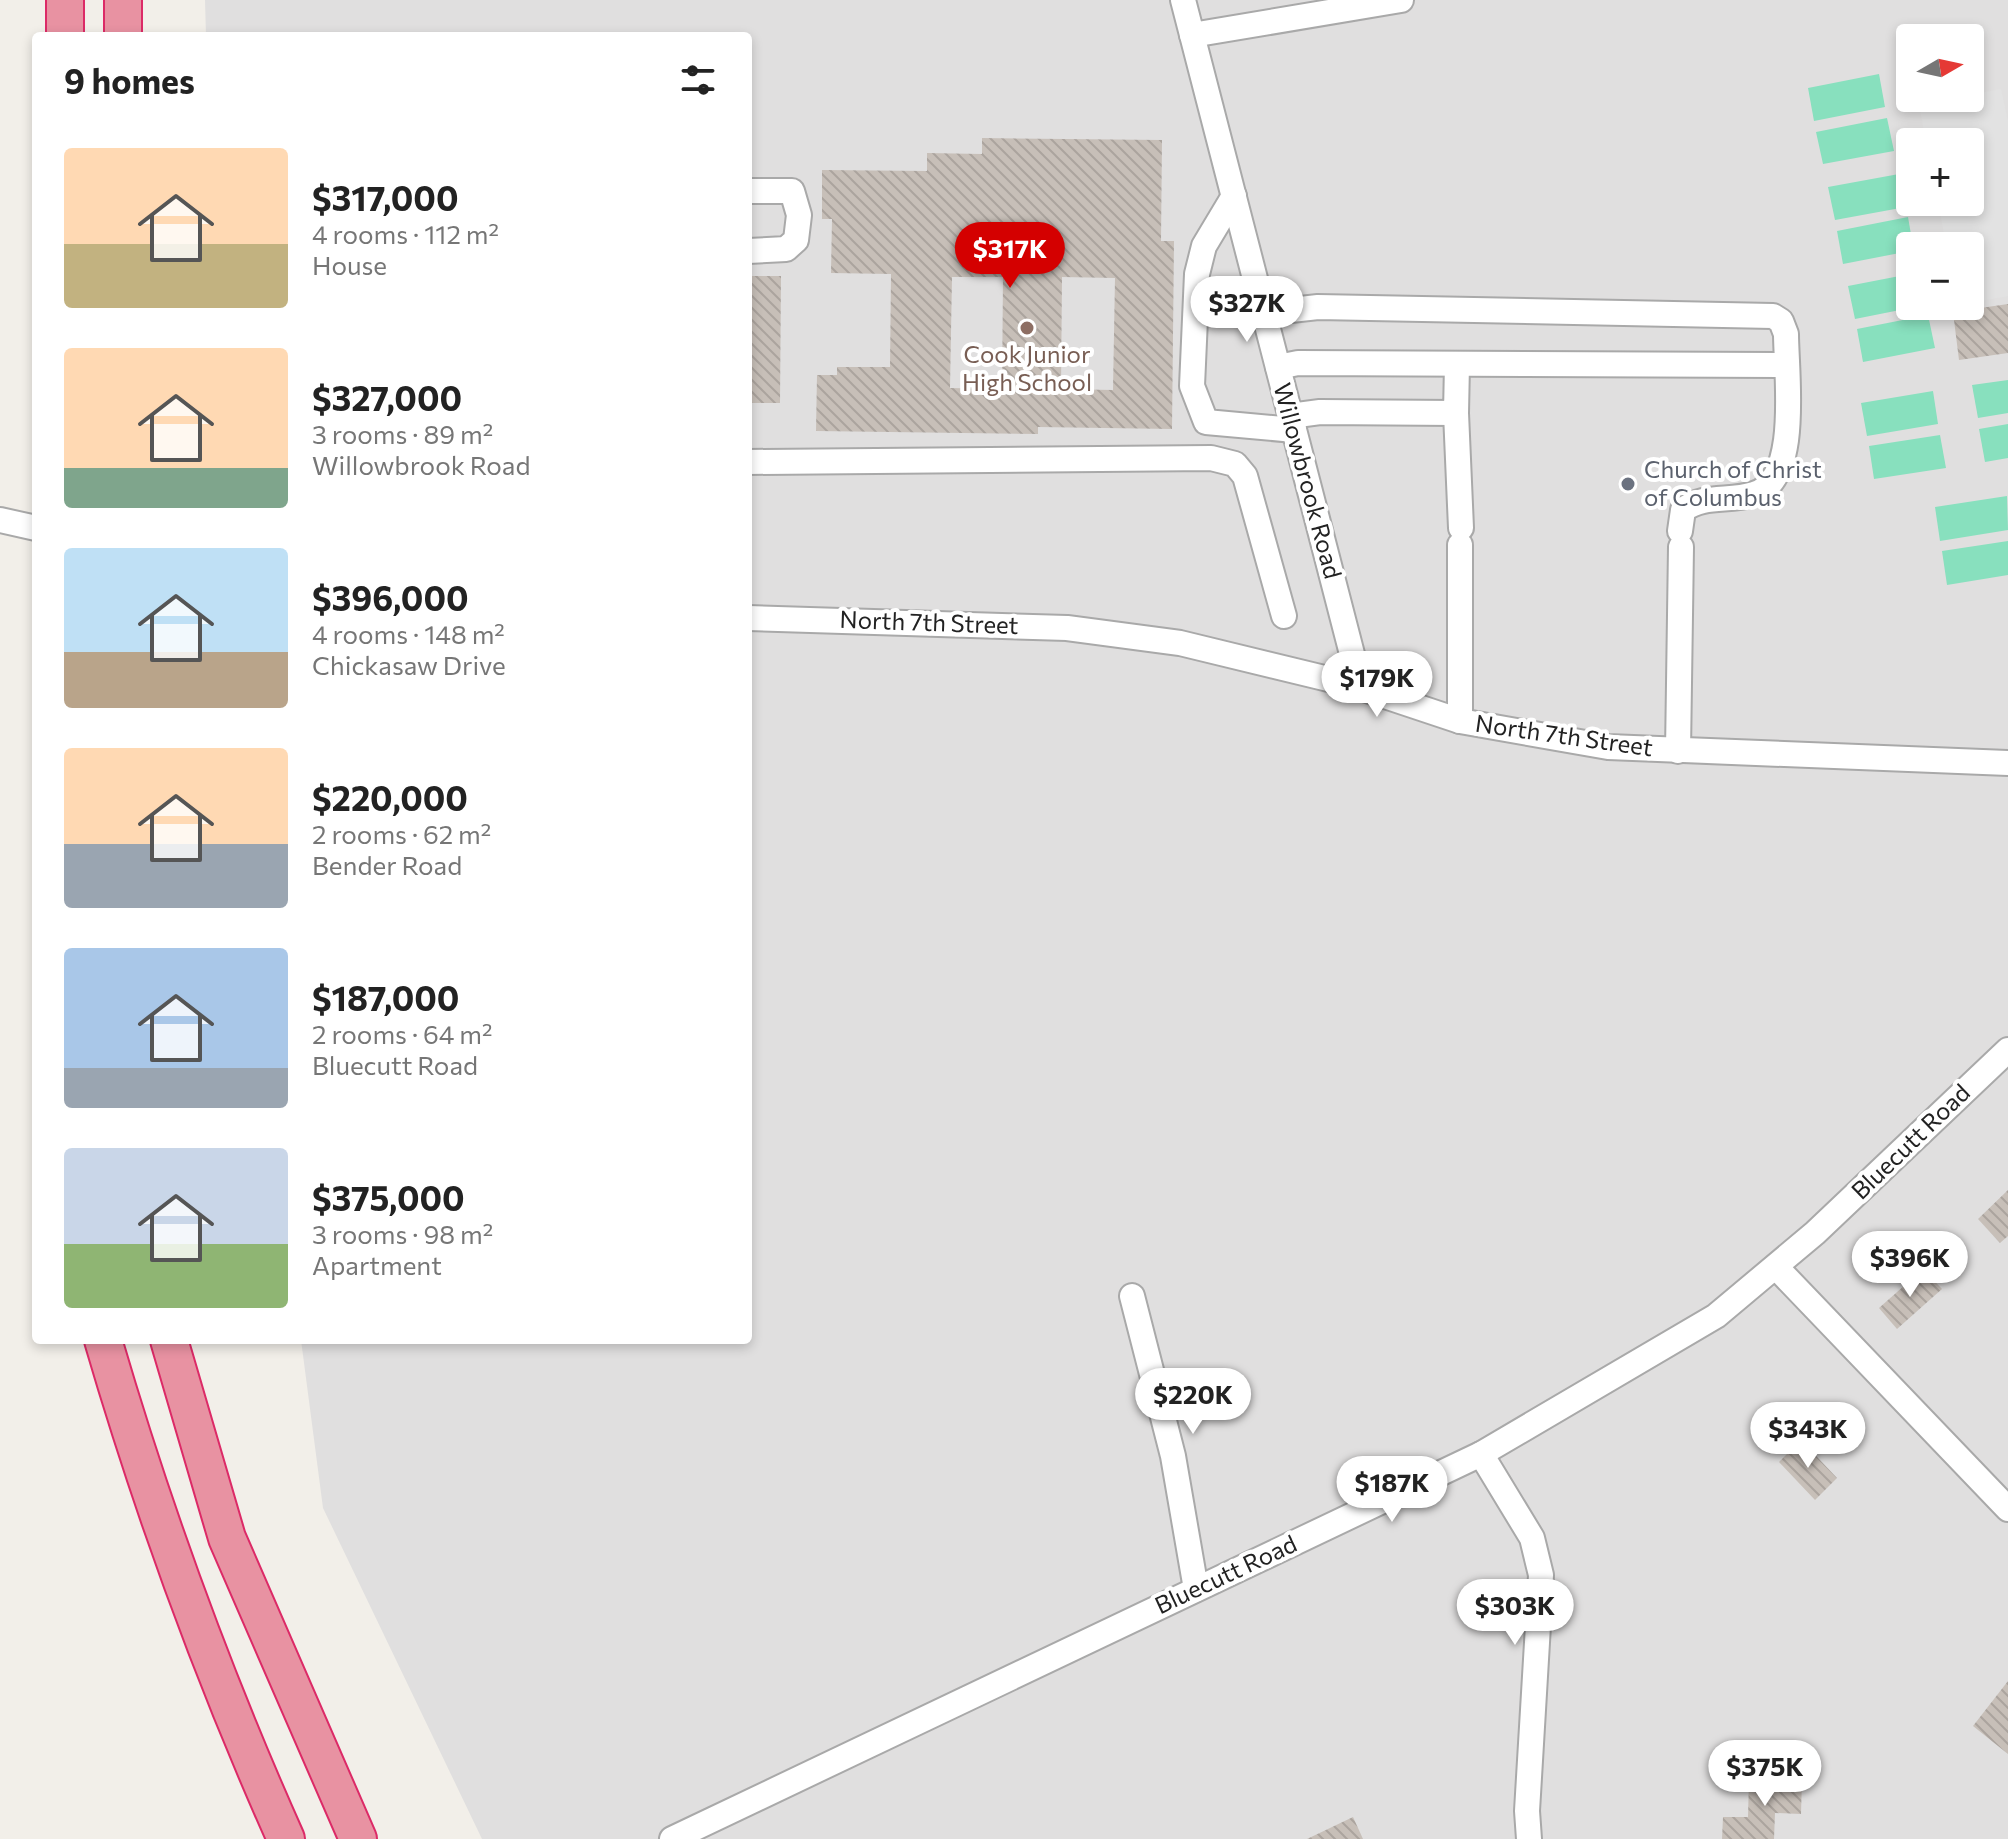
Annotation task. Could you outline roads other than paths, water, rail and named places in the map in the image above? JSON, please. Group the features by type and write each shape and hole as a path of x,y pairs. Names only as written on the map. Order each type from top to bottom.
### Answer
{"highway":[{"path":"65,0 65,32"},
{"path":"123,0 123,32"},
{"path":"104,1344 191,1615 286,1839"},
{"path":"170,1344 227,1538 355,1834"}],"street":[{"name":"Willowbrook Road","path":"1183,0 1352,654 1349,684"},
{"path":"1192,35 1401,0"},
{"path":"752,191 792,191 799,215 796,240 786,249 752,251"},
{"path":"1234,196 1204,246 1197,274 1192,386 1206,422 1292,423 1320,412 1456,413"},
{"path":"1264,313 1318,307 1773,316 1781,321 1786,334 1786,447 1779,474 1757,494 1696,500 1683,510 1678,751"},
{"path":"1278,367 1298,363 1786,365"},
{"path":"1457,364 1461,536 1460,721"},
{"path":"752,462 1211,458 1235,464 1245,476 1284,616"},
{"path":"0,520 32,527"},
{"name":"North 7th Street","path":"752,618 1067,628 1180,643 1349,684 1460,721 1608,747 2008,763"},
{"name":"Bluecutt Road","path":"672,1839 1481,1454 1716,1316 1776,1267 2008,1050"},
{"path":"1776,1267 2008,1509"},
{"path":"1132,1296 1173,1456 1196,1589"},
{"path":"1481,1454 1532,1538 1541,1575 1527,1811 1529,1839"}],"place":[{"name":"Cook Junior High School","path":"1027,328"},
{"name":"Church of Christ of Columbus","path":"1628,484"}]}
